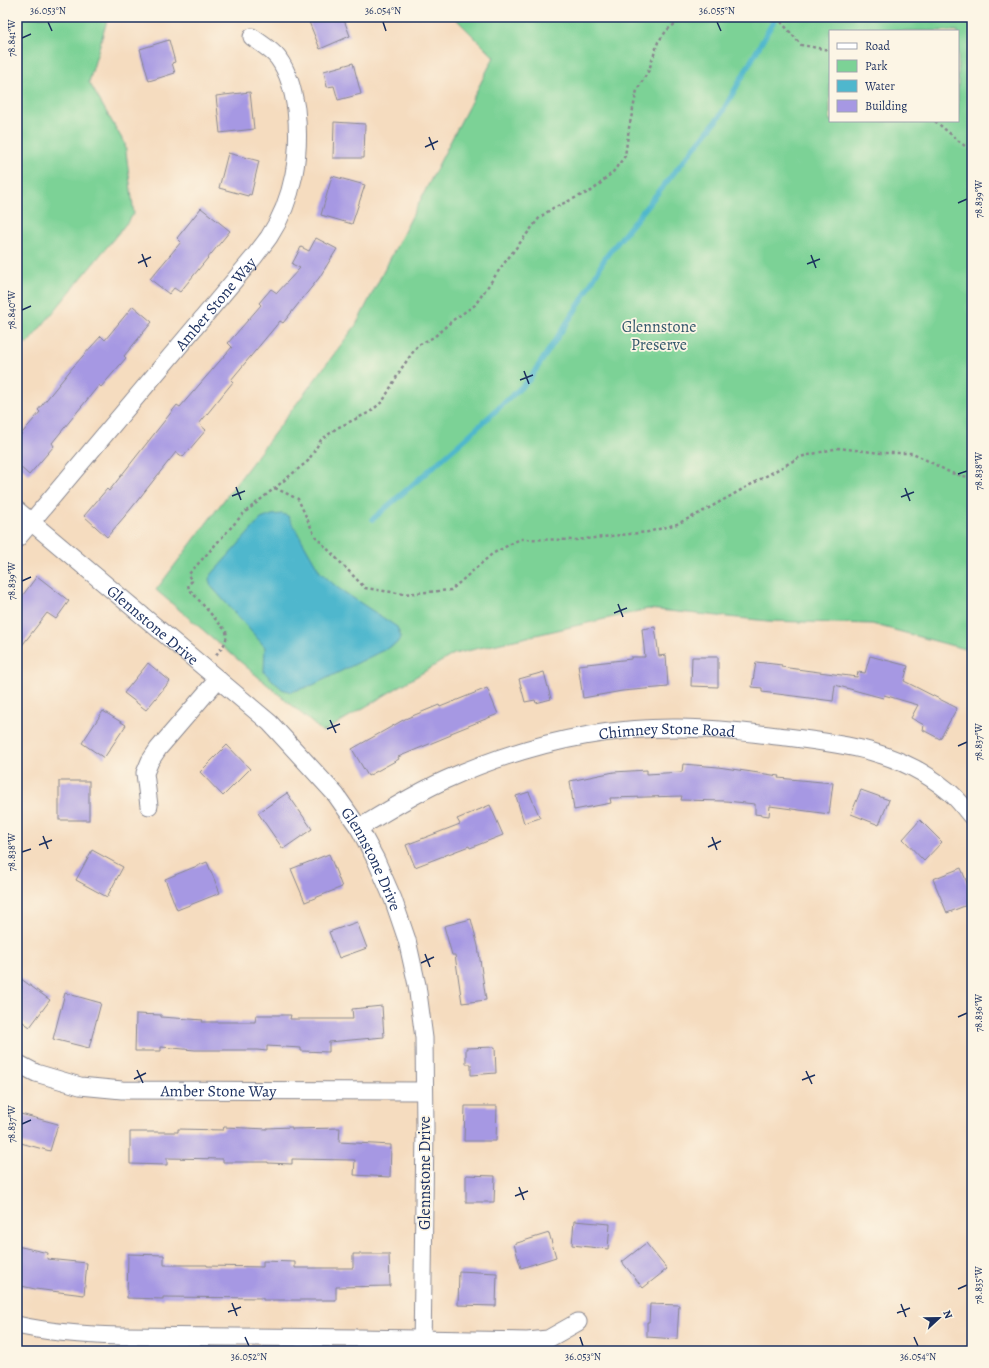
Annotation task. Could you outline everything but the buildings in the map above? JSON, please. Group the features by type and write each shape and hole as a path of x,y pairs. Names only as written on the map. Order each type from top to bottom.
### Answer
{"street":[{"name":"Amber Stone Way","path":"17,539 254,257 269,237 279,219 289,193 296,168 298,144 297,119 293,91 286,71 277,57 252,37"},
{"name":"Glennstone Drive","path":"17,510 270,723 336,794 359,828 376,860 407,940 417,985 424,1038 422,1345"},
{"path":"149,806 145,773 150,761 158,748 218,679"},
{"name":"Chimney Stone Road","path":"359,828 385,812 443,781 507,755 591,734 629,730 677,728 714,729 838,743 869,750 896,760 923,774 948,790 972,817"},
{"name":"Amber Stone Way","path":"17,1064 36,1074 80,1086 122,1090 424,1091"},
{"path":"17,1325 41,1331 82,1335 422,1345 548,1339 578,1322"}],"path":[{"path":"214,657 225,643 227,638 226,632 189,589 188,585 192,581 188,575 244,513 308,461 321,440 337,428 370,412 383,401 418,344 434,337 453,320 475,305 502,266 540,217 553,208 593,190 614,172 625,156 637,90 649,70 658,42 667,30 684,17"},
{"path":"778,17 801,44 829,50"},
{"path":"936,122 972,152"},
{"path":"275,488 298,499 315,536 365,588 404,594 451,590 492,554 520,539 576,540 648,532 677,524 700,513 800,456 838,448 881,453 913,454 951,473 972,478"}],"green space":[{"path":"17,17 108,17 89,82 125,144 134,214 27,344 17,334"},
{"name":"Glennstone Preserve","path":"454,17 972,17 972,651 872,624 768,621 648,609 454,654 323,732 156,590 356,325 494,57"}],"water":[{"path":"282,514 288,516 320,572 338,588 397,627 401,637 396,644 313,685 291,692 282,689 264,672 265,647 211,586 209,579 261,519 272,515"}],"waterway":[{"path":"373,519 465,439 529,380 582,300 605,258 720,116 776,17"}]}
